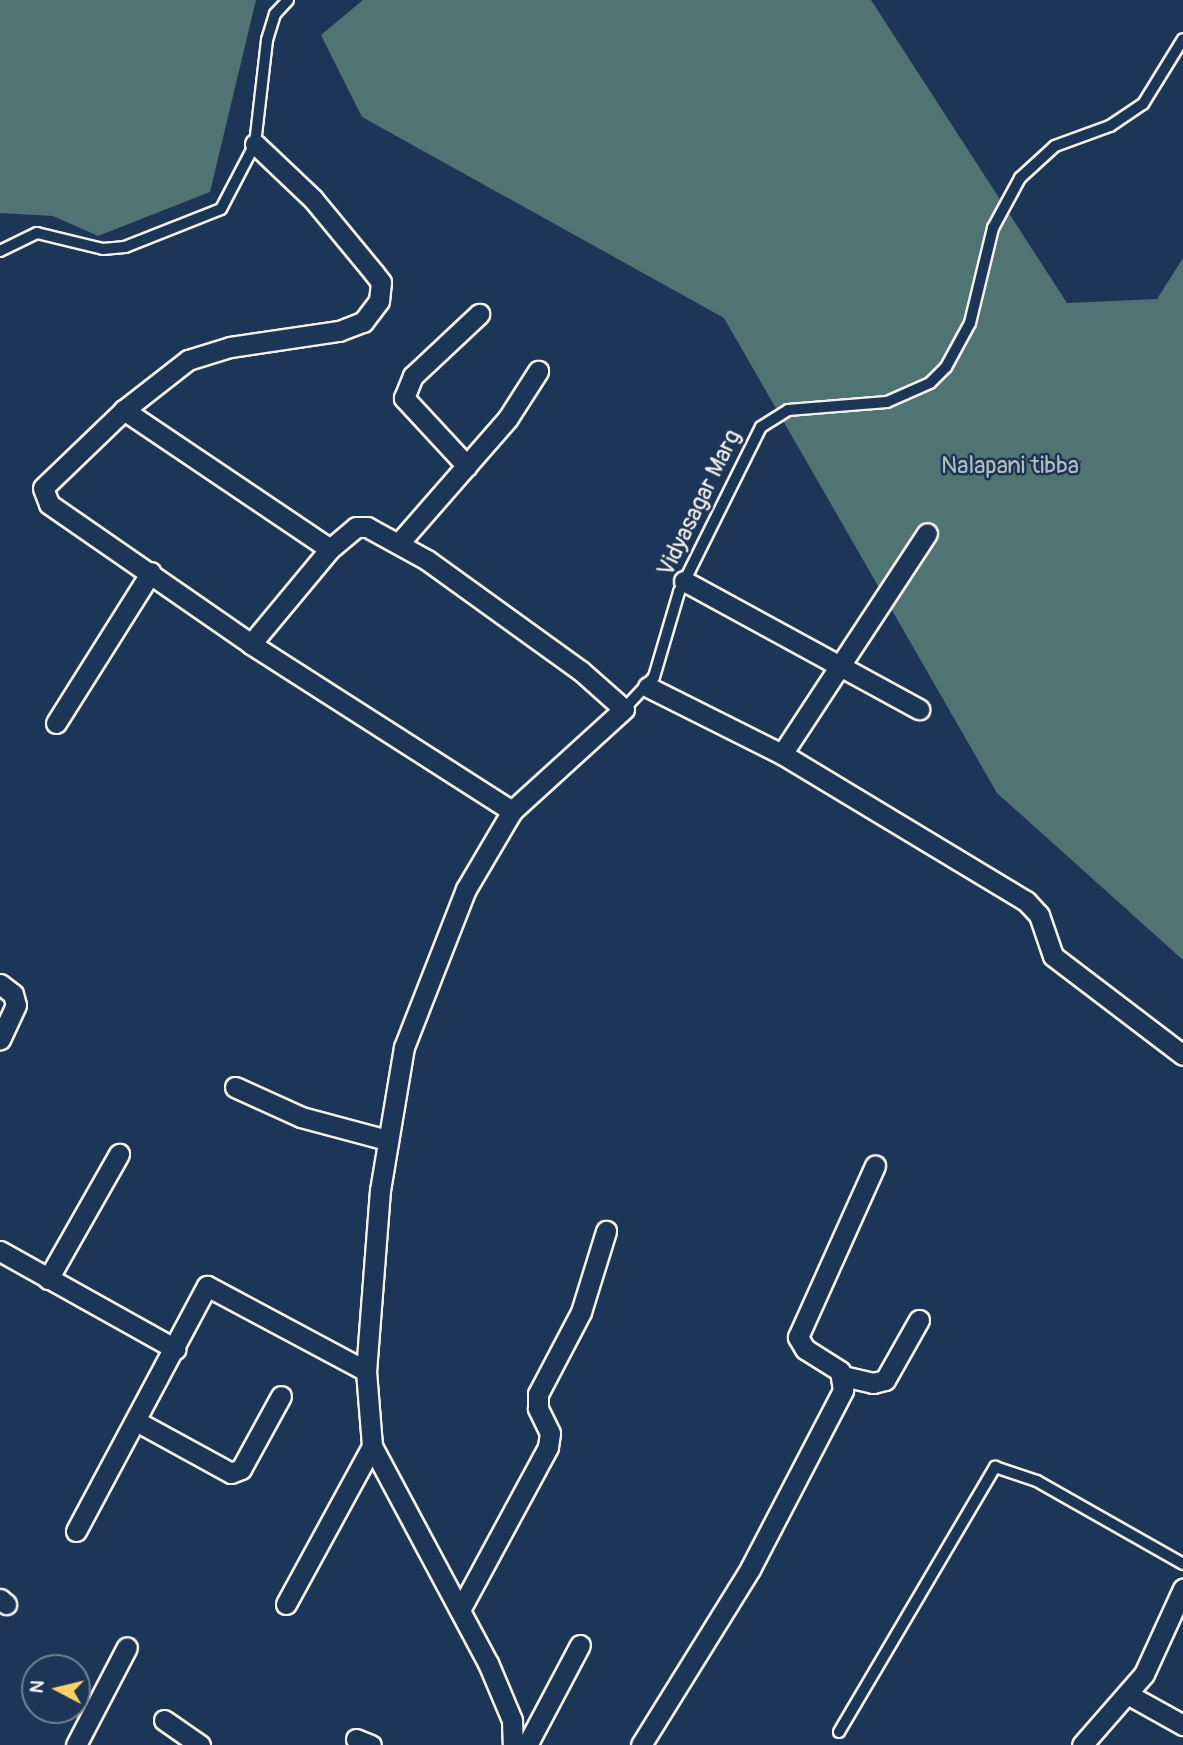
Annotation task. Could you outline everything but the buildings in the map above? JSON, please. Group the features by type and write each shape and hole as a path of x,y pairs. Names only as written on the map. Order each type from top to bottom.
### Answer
{"street":[{"path":"255,145 306,192 374,273 381,282 379,302 363,322 339,331 230,347 188,360 124,410 46,481 43,493 48,504 151,572 251,645 512,811"},
{"path":"467,466 404,398 413,376 479,314"},
{"path":"399,543 508,418 538,370"},
{"path":"124,410 330,549"},
{"path":"251,645 330,549 356,527 375,529 581,671 624,709 512,811 466,889 418,1005 404,1047 387,1140 366,1371 372,1446 460,1610 506,1704 513,1745"},
{"path":"782,754 927,533"},
{"path":"56,723 151,572"},
{"path":"684,581 919,709"},
{"path":"648,687 782,754 1026,901 1039,915 1053,956 1183,1055"},
{"path":"0,984 13,995 16,1005 0,1040"},
{"path":"235,1087 301,1117 387,1140"},
{"path":"48,1279 119,1154"},
{"path":"875,1166 797,1337 805,1349 843,1376 873,1383 885,1380 919,1320"},
{"path":"460,1610 548,1447 551,1437 538,1408 538,1394 577,1322 606,1231"},
{"path":"0,1251 175,1349"},
{"path":"76,1531 208,1286 366,1371"},
{"path":"641,1745 756,1558 843,1390 843,1376"},
{"path":"136,1421 231,1473 240,1469 281,1396"},
{"path":"286,1604 372,1446"},
{"path":"1082,1745 1129,1695 1153,1661 1183,1590"},
{"path":"527,1745 580,1645"},
{"path":"76,1745 127,1647"},
{"path":"1129,1695 1183,1725"},
{"path":"164,1720 200,1745"}],"lane":[{"path":"0,251 37,233 116,248 204,219 227,203 255,145 267,40 275,15 288,0"},
{"name":"Vidyasagar Marg","path":"624,709 648,687 684,581 761,427 788,410 887,402 930,383 950,361 970,323 993,228 1020,178 1055,145 1110,126 1143,104 1183,39"},
{"path":"839,1732 995,1467 1037,1481 1183,1564"}],"green space":[{"path":"0,0 256,0 210,192 98,236 53,216 0,213"},
{"name":"Nalapani tibba","path":"363,0 871,0 1067,303 1157,299 1183,258 1183,960 997,793 724,318 362,117 321,35"}]}
